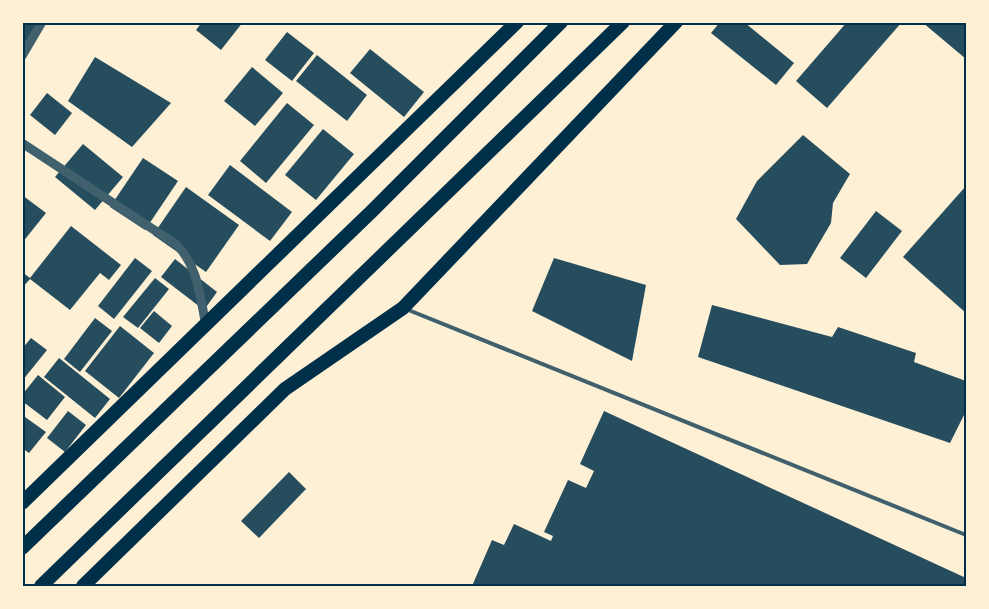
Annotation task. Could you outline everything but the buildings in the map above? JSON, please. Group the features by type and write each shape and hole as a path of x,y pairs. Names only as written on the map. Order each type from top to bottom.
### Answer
{"highway":[{"path":"22,503 517,22"},
{"path":"22,548 372,212 561,22"},
{"path":"41,586 623,22"},
{"path":"83,586 285,389 404,308 676,22"}],"street":[{"path":"22,56 42,22"},
{"path":"22,143 177,245 188,257 194,268 206,326"}],"lane":[{"path":"404,308 966,535"}]}
